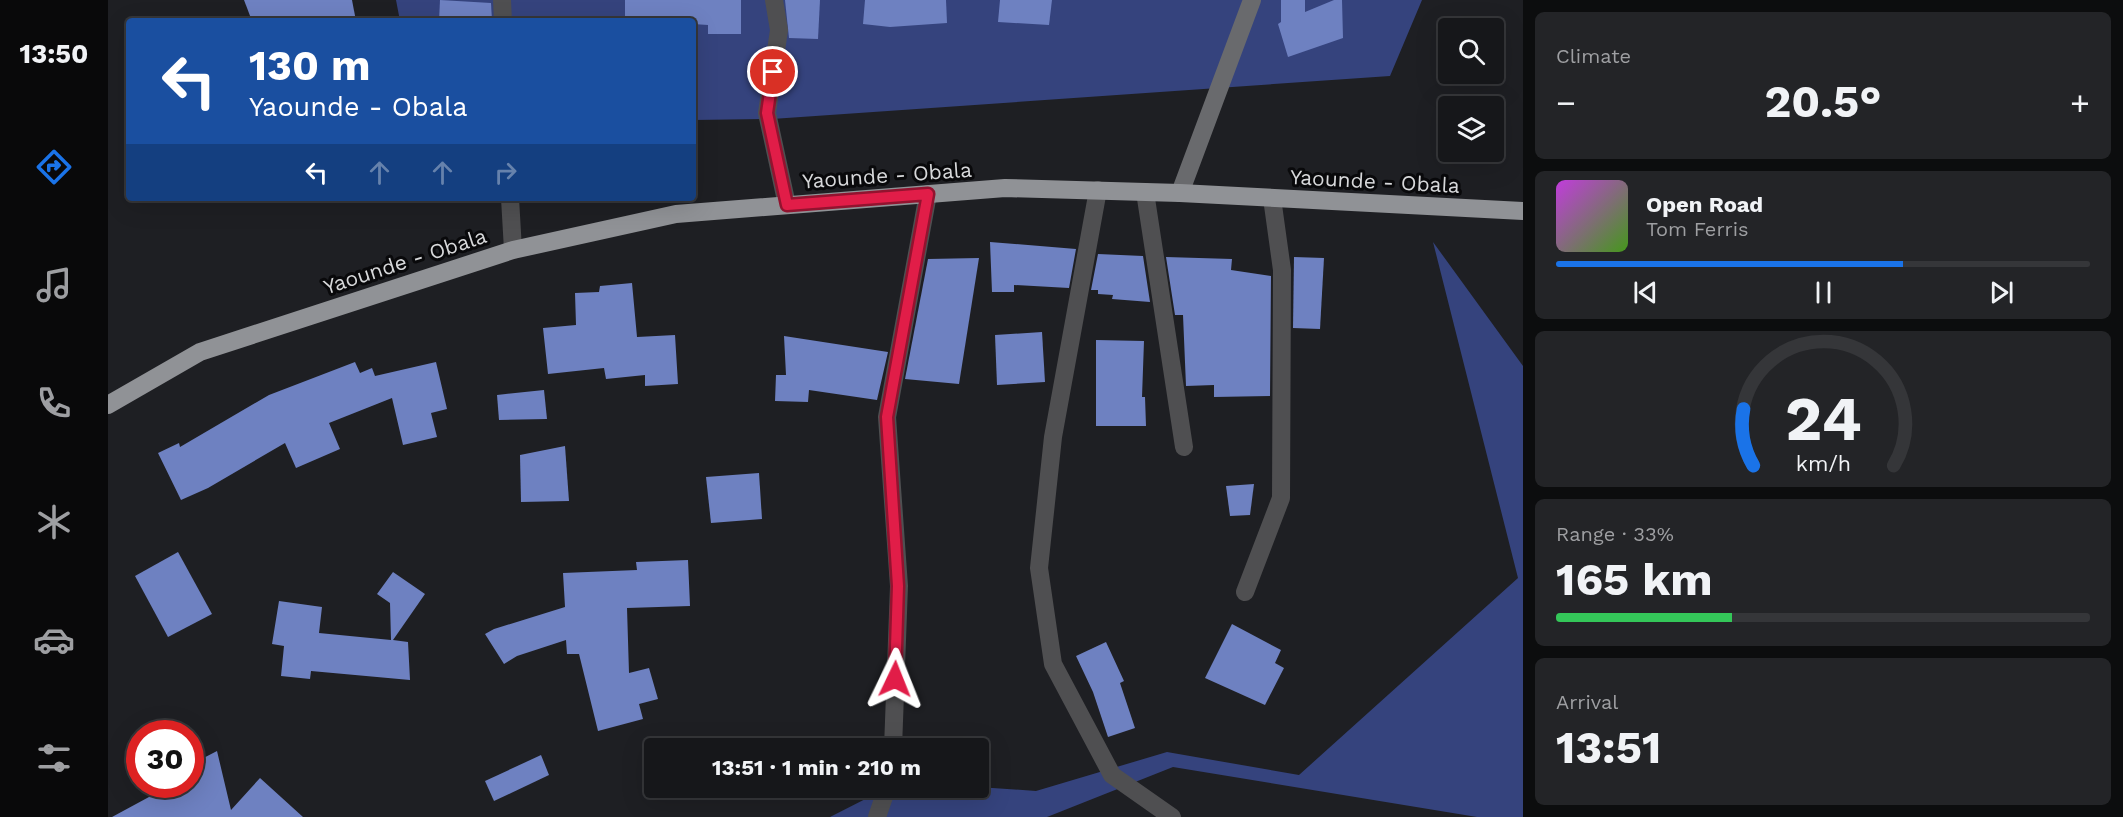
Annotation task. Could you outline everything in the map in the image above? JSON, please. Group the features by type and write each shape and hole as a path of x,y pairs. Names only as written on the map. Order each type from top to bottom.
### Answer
{"highway":[{"name":"Yaounde - Obala","path":"108,405 200,352 513,250 676,214 1005,188 1180,193 1523,211"}],"street":[{"path":"502,0 503,18"},
{"path":"774,0 779,30 767,113 787,205"},
{"path":"1180,193 1252,0"},
{"path":"1098,190 1053,437 1040,568 1053,664 1112,775 1172,817"},
{"path":"1145,192 1184,447"},
{"path":"892,738 898,586 887,417 928,194"},
{"path":"1245,592 1281,498 1282,270 1272,198"},
{"path":"510,201 513,250"},
{"path":"877,817 884,798"}],"shaded area":[{"path":"396,0 1422,0 1390,76 772,119 696,120 696,18 399,18"},
{"path":"1433,242 1523,366 1523,817 1477,817 1173,767 1047,817 830,817 867,798 989,798 989,788 1036,791 1167,752 1299,775 1518,578"}],"building":[{"path":"244,0 352,0 355,18 251,18"},
{"path":"440,0 491,3 492,18 439,18"},
{"path":"625,0 741,0 741,34 708,34 708,25 696,24 696,18 625,18"},
{"path":"785,0 820,0 818,39 789,38"},
{"path":"865,0 946,0 947,23 890,27 863,24"},
{"path":"1000,0 1052,0 1049,25 998,22"},
{"path":"1281,0 1305,0 1305,12 1334,0 1342,0 1343,38 1288,57 1278,24 1281,22"},
{"path":"990,242 1076,249 1069,288 1014,285 1014,292 992,292"},
{"path":"1098,254 1143,256 1150,302 1112,299 1113,295 1098,294 1098,290 1091,290"},
{"path":"1166,257 1232,259 1231,270 1271,276 1270,396 1214,397 1214,385 1186,386 1183,315 1175,315"},
{"path":"1294,257 1324,258 1320,329 1293,328"},
{"path":"979,258 959,384 905,379 928,259"},
{"path":"632,283 637,337 675,335 678,384 645,386 645,375 606,379 604,368 548,374 543,328 576,325 575,293 599,292 600,286"},
{"path":"1042,332 1045,382 997,385 995,335"},
{"path":"784,336 888,352 877,400 809,390 808,402 775,401 776,375 786,375"},
{"path":"1096,340 1144,341 1142,397 1145,397 1146,426 1096,426"},
{"path":"355,362 360,373 372,368 375,376 436,362 447,409 431,413 437,437 403,445 392,398 329,423 340,449 296,468 285,443 208,488 181,500 158,453 179,443 180,447 269,395"},
{"path":"544,390 547,419 499,420 497,395"},
{"path":"565,446 569,501 521,502 520,455"},
{"path":"759,473 762,519 711,523 706,477"},
{"path":"1254,484 1250,515 1230,516 1226,486"},
{"path":"178,552 212,614 168,637 135,576"},
{"path":"688,560 690,606 627,608 629,673 649,668 658,699 639,704 643,719 598,731 579,654 567,654 566,640 517,656 504,664 485,634 494,629 565,607 563,573 637,570 636,562"},
{"path":"393,572 425,594 393,640 408,642 410,680 311,671 310,679 281,676 284,646 272,644 279,601 322,607 319,633 391,640 390,603 377,594"},
{"path":"1232,624 1281,650 1275,663 1284,668 1265,705 1205,678"},
{"path":"1106,642 1124,681 1120,683 1135,728 1108,737 1093,692 1076,656"},
{"path":"217,751 231,810 260,778 303,817 112,817 147,798 204,798 204,758"},
{"path":"541,755 549,775 494,801 485,781"}],"route":[{"path":"773,72 767,113 787,205 928,194 887,417 898,586 895,679"}]}
